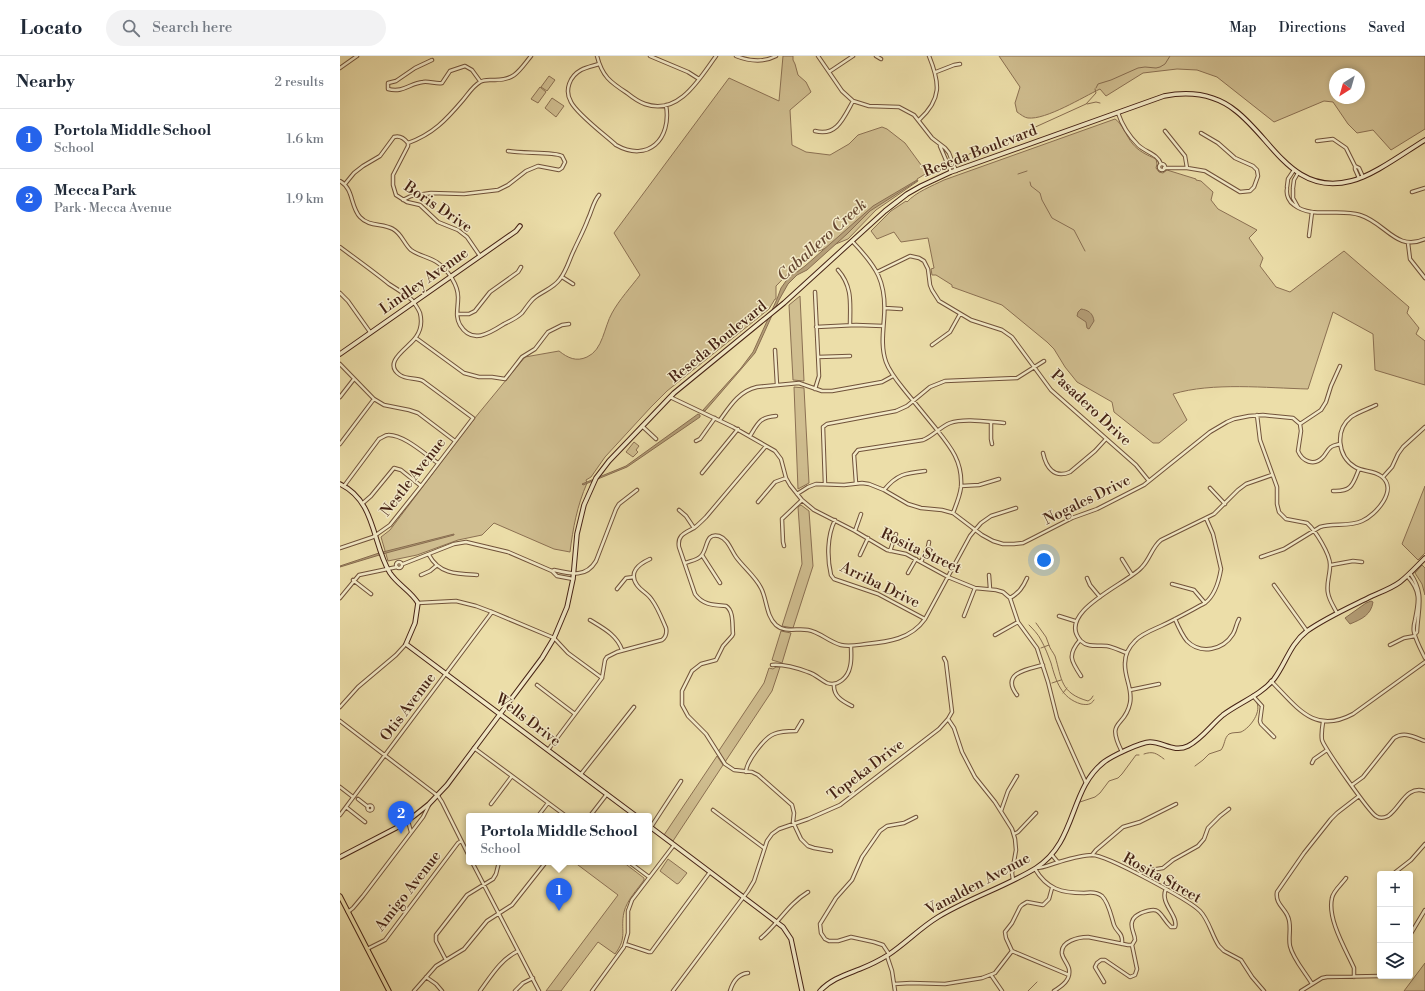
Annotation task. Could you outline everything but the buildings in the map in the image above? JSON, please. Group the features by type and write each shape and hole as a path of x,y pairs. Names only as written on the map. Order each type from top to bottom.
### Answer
{"main road":[{"name":"Reseda Boulevard","path":"438,796 542,658 554,638 566,610 574,574 579,524 584,506 595,479 609,460 670,397 690,379 773,312 885,210 901,198 921,186 951,172 1172,94 1189,93 1210,97 1221,101 1236,111 1285,163 1298,173 1310,179 1326,183 1345,183 1361,178 1425,140"},
{"name":"Lindley Avenue","path":"340,354 516,231 520,226"},
{"path":"342,485 363,503 369,515 388,568 393,577 413,596 418,603 415,622 406,644"},
{"name":"Vanalden Avenue","path":"820,991 826,984 834,979 864,968 888,954 937,917 1014,880 1035,868 1052,855 1066,832 1086,784 1100,765 1122,752 1148,742 1176,748 1187,746 1202,736 1223,716 1271,681 1279,672 1296,641 1307,631 1338,613 1397,584 1425,558"},
{"name":"Wells Drive","path":"406,644 632,813"},
{"path":"340,857 408,821 438,796"},
{"path":"652,828 777,922 787,932 791,939 802,991"},
{"path":"340,896 389,991"}],"street":[{"path":"340,68 358,56"},
{"path":"345,184 358,170 380,156 394,137 402,137 408,143 427,135 446,120 480,81 504,80 513,77 531,56"},
{"path":"597,56 599,64 607,78 627,94 644,104 655,106 666,105 685,96 716,56"},
{"path":"650,56 688,72 699,79"},
{"path":"736,56 759,61 776,56"},
{"path":"818,56 845,95 853,101 868,106 899,107 909,111 932,138 949,153 956,171"},
{"path":"829,72 853,56"},
{"path":"876,56 881,59"},
{"path":"918,120 926,112 934,100 938,88 936,72 929,56"},
{"path":"432,60 388,84 388,88 392,90 406,89 422,82 442,83 450,71 465,66 472,70 480,81"},
{"path":"599,64 582,69 574,76 569,86 569,97 576,110 616,145 634,152 644,150 654,145 666,130 668,115 666,105"},
{"path":"936,72 960,64"},
{"path":"815,131 822,133 833,129 842,120 853,101"},
{"path":"1118,113 1122,124 1137,143 1144,150 1159,159 1161,164 1164,165 1164,168 1198,169 1211,174 1240,192 1250,191 1257,182 1257,170 1253,166 1235,158 1218,143 1201,134"},
{"path":"1165,131 1185,156 1187,168"},
{"path":"1317,141 1333,139 1346,148 1355,169 1361,178"},
{"name":"Boris Drive","path":"408,143 406,151 395,171 393,180 396,195 409,203 420,205 438,222 458,230 467,237 480,256"},
{"path":"940,145 951,172"},
{"path":"402,200 411,196 432,193 460,194 494,191 504,188 526,171 534,167 541,166 555,171 562,168 565,162 562,156 557,154 519,153 508,151"},
{"path":"1294,170 1288,179 1287,188 1289,199 1294,206 1312,212 1345,212 1361,215 1374,221 1395,238 1408,243 1418,242 1425,239"},
{"path":"1298,173 1294,180 1293,198 1298,207"},
{"path":"340,181 345,184 350,192 357,212 363,220 373,225 393,229 399,234 411,250 438,262 450,277 458,292 458,324 466,332 473,335 482,336 518,315 532,300 554,286 562,277 588,221 595,200 599,195"},
{"path":"1412,192 1425,188"},
{"path":"1309,236 1312,212"},
{"path":"852,241 867,258 877,272 881,281 885,308 883,352 886,362 893,376 947,441 956,458 959,467 961,486 960,494 953,513"},
{"path":"1408,243 1410,259 1425,278"},
{"path":"340,247 413,302 420,313 421,320 416,338 464,373 479,377 492,377 504,380 522,357 536,348 548,332 562,325 569,324"},
{"name":"Pasadero Drive","path":"877,272 910,256 924,261 928,269 930,285 935,296 945,305 975,322 1008,333 1051,390 1136,465 1149,482"},
{"path":"457,314 468,314 475,310 490,292 518,272 521,267"},
{"path":"838,270 846,280 849,287 850,325"},
{"path":"562,277 573,284"},
{"path":"815,292 818,357 818,376 815,389"},
{"path":"340,293 348,301 370,332"},
{"path":"885,308 901,309"},
{"path":"932,345 950,332 960,314"},
{"path":"816,327 850,325 883,326"},
{"name":"Nestle Avenue","path":"340,548 376,536 394,520 473,418 424,381 404,377 396,372 394,362 397,356 416,338"},
{"path":"775,350 777,385"},
{"path":"818,357 850,356"},
{"path":"825,484 823,427 827,424 896,411 913,401 930,387 946,380 1013,379 1022,376 1044,361"},
{"path":"340,364 374,399 384,405 418,413 455,441"},
{"path":"1340,366 1326,402 1321,410 1300,424 1301,431 1298,451 1299,455 1305,460 1316,462 1323,458 1331,448 1340,444"},
{"path":"720,420 738,396 743,392 756,387 800,383 822,391 832,391 882,382 893,376"},
{"path":"340,397 354,379"},
{"name":"Rosita Street","path":"670,397 738,429 778,454 786,478 802,500 814,510 890,551 903,553 948,577 976,588 1002,592 1010,598"},
{"path":"340,444 374,399"},
{"path":"1261,557 1278,552 1313,531 1325,526 1354,524 1360,522 1373,514 1385,499 1387,487 1383,477 1359,469 1348,462 1343,454 1340,444 1342,431 1350,418 1376,405"},
{"path":"1257,415 1260,440 1277,487 1277,504 1279,512 1286,519 1307,523 1328,556 1331,565 1327,592 1338,613"},
{"name":"Nogales Drive","path":"797,494 813,485 844,485 856,483 869,484 884,490 908,504 921,508 942,510 953,513 975,530 997,542 1014,544 1023,543 1072,518 1097,509 1149,482 1215,428 1234,419 1257,415 1288,417 1293,418 1300,424"},
{"path":"750,436 761,420 776,416"},
{"path":"696,441 700,439 715,418"},
{"path":"856,483 854,455 856,450 923,440 945,426 955,422 1004,423"},
{"path":"991,422 992,444"},
{"path":"641,426 656,439"},
{"path":"1383,477 1392,467 1400,451 1425,427"},
{"path":"702,473 738,429"},
{"path":"342,485 379,439 384,436 389,435 405,440 414,445 438,464"},
{"path":"1043,453 1046,463 1051,470 1059,474 1065,474 1070,472 1095,452 1106,439"},
{"path":"766,446 706,517 694,528 683,533 679,539 679,546 697,598 706,604 728,607 731,613 733,634 721,649 716,660 697,666 688,677 681,697 684,710 706,734 725,764 734,770 752,772 758,775 794,809 794,824 801,839 808,846 831,851"},
{"path":"363,503 371,496 394,468 401,470 421,486"},
{"path":"1333,491 1343,491 1351,487 1359,469"},
{"path":"884,490 897,476 906,473 925,471"},
{"path":"1127,653 1107,646 1088,645 1080,640 1076,632 1075,621 1079,614 1142,567 1156,543 1214,514 1246,484 1272,474"},
{"path":"758,502 775,482 786,478"},
{"path":"961,486 979,485 999,479"},
{"path":"1210,488 1225,504"},
{"path":"552,571 554,570 574,574 586,571 593,565 616,509 619,504 637,490"},
{"path":"784,546 782,519 802,500"},
{"path":"685,563 697,559 702,555 705,544 710,538 713,536 721,537 728,543 760,587 770,618 776,625 786,630 809,630 836,643 851,646 886,642 896,639 921,626 970,536 981,523 991,516 1016,508"},
{"path":"679,510 686,516 694,528"},
{"path":"855,531 862,514"},
{"path":"1122,752 1115,734 1116,727 1127,711 1130,702 1130,690 1124,665 1127,653 1135,641 1140,637 1205,603 1212,595 1221,569 1213,534 1206,518"},
{"name":"Arriba Drive","path":"835,520 828,537 831,575 834,578 878,594 925,619"},
{"path":"890,551 896,534"},
{"path":"860,555 868,538"},
{"path":"340,598 353,580 361,574 397,566 396,564 398,562 403,564 454,544 466,542 508,552 552,571 557,576 573,579"},
{"path":"921,562 929,542"},
{"path":"429,555 436,566 446,571 465,575 477,575"},
{"path":"702,555 720,583"},
{"path":"548,750 602,678 605,660 610,654 662,640 666,634 666,628 652,600 637,585 634,576 634,572 638,565 650,559"},
{"path":"908,573 916,559"},
{"path":"1122,559 1132,575"},
{"path":"1331,565 1353,560 1362,562"},
{"path":"421,575 430,571 436,566"},
{"path":"1409,574 1417,582 1422,599 1417,632 1415,635 1425,658"},
{"path":"617,589 626,578 634,576"},
{"path":"989,576 990,589"},
{"path":"1027,578 1017,594 1010,598 1018,622 1038,648 1057,718 1086,784"},
{"path":"1087,578 1090,585 1100,597"},
{"path":"353,580 371,594"},
{"path":"1172,584 1194,590 1205,603"},
{"path":"1274,586 1307,631"},
{"path":"964,616 976,588"},
{"path":"418,603 456,601 492,612 554,638 568,653 602,678"},
{"name":"Otis Avenue","path":"340,815 492,612"},
{"path":"1059,616 1075,621"},
{"path":"1175,619 1185,638 1190,643 1201,649 1218,648 1235,630 1238,619"},
{"path":"590,620 614,636 620,644 622,650"},
{"path":"994,636 1018,622"},
{"path":"1390,645 1404,638 1415,635"},
{"path":"1080,640 1074,647 1072,659 1073,665 1081,676"},
{"path":"340,707 362,684 396,655 406,644"},
{"path":"772,665 778,664 809,672 827,683 834,684 844,680 848,673 852,660 851,646"},
{"path":"944,658 946,662 952,712 948,720 954,728 962,752 975,778 1010,823 1014,834 1016,850 1012,873 1014,880"},
{"path":"1271,681 1302,712 1308,716 1324,722 1334,722 1353,714 1425,662"},
{"path":"1017,695 1012,686 1014,676 1018,672 1043,665"},
{"path":"834,684 834,691 837,696 852,706"},
{"path":"1130,690 1159,684"},
{"path":"536,685 575,714"},
{"path":"1253,695 1262,706 1261,724 1274,737"},
{"path":"581,774 634,707"},
{"name":"Topeka Drive","path":"673,991 744,897 754,881 764,848 772,834 779,829 823,814 840,805 939,729 948,720"},
{"path":"340,721 438,796 466,850"},
{"path":"746,772 747,764 768,738 778,732 796,731 802,721"},
{"path":"1324,722 1321,734 1322,740 1352,786 1375,816 1385,818 1391,814 1411,792 1420,789 1425,791"},
{"path":"1352,786 1363,777 1394,738 1407,734 1425,741"},
{"path":"474,748 562,813"},
{"path":"1312,763 1328,750"},
{"path":"490,804 512,776"},
{"path":"1001,812 1008,791 1017,776"},
{"path":"652,823 682,781"},
{"path":"340,787 353,797"},
{"path":"592,813 607,794"},
{"path":"1312,984 1292,953 1290,944 1289,918 1278,903 1277,892 1304,853 1337,813 1359,796"},
{"path":"358,799 367,806"},
{"path":"540,813 548,803"},
{"path":"348,912 363,896 424,818 429,804"},
{"path":"1122,944 1121,933 1115,927 1106,902 1101,895 1092,892 1064,892 1052,888 1040,877 1035,868 1041,868 1092,855 1123,827 1140,822 1176,804"},
{"path":"341,807 345,808 365,822"},
{"path":"1139,874 1145,871 1163,868 1173,860 1198,846 1204,839 1208,828 1220,816 1230,809"},
{"path":"713,810 764,848"},
{"path":"1014,834 1018,832 1036,813"},
{"path":"895,991 888,954 882,945 851,937 838,941 829,941 825,939 821,933 820,924 836,898 852,880 862,857 880,831 887,826 904,823 916,817"},
{"path":"408,821 412,832"},
{"name":"Amigo Avenue","path":"367,949 385,940 461,841"},
{"path":"1397,871 1412,860 1425,844"},
{"path":"592,991 621,953 625,944 629,906 674,845"},
{"path":"1052,855 1057,861 1060,862"},
{"name":"Rosita Street","path":"1092,855 1096,855 1139,874 1166,889 1201,912 1219,946 1241,960 1252,977 1264,991"},
{"path":"474,865 539,991"},
{"path":"446,960 436,941 436,935 467,895 491,881 495,876 498,865"},
{"path":"414,991 436,966 461,952 482,925 490,918 508,909 516,902 544,865"},
{"path":"633,865 649,877"},
{"path":"625,944 651,952 710,872"},
{"path":"1346,878 1332,898 1332,912 1334,922 1354,968 1354,977"},
{"path":"1052,888 1049,899 1043,905 1027,902 1020,907 1012,923 1005,932 1012,951 1068,974"},
{"path":"1104,982 1096,967 1097,963 1101,960 1105,960 1130,977 1135,975 1137,969 1132,945 1135,937 1132,924 1137,915 1151,910 1156,910 1171,927 1175,926 1176,922 1164,894 1166,889"},
{"path":"761,938 795,902 808,892"},
{"path":"1414,927 1425,910"},
{"path":"1054,991 1064,984 1068,974 1069,969 1062,954 1064,946 1069,941 1088,937 1132,945"},
{"path":"480,991 502,962 518,951"},
{"path":"894,984 945,984 982,978 991,975 998,970 1012,951"},
{"path":"730,991 731,986 742,973 748,973"},
{"path":"991,975 1002,991"},
{"path":"1301,991 1327,977 1377,976"},
{"path":"426,977 436,984 442,991"},
{"path":"515,991 532,978"}],"shaded area":[{"path":"783,56 793,56 798,75 806,82 811,92 790,110 792,145 806,152 830,155 849,144 858,135 882,127 887,129 905,143 927,173 876,210 848,239 804,257 776,286 776,299 769,309 667,391 651,407 605,457 591,477 586,480 587,483 576,517 570,552 554,549 494,523 482,535 458,540 417,555 388,561 381,537 390,530 474,419 525,357 559,351 566,356 579,359 587,357 597,349 615,308 640,275 614,233 729,78 779,101"},
{"path":"999,56 1425,56 1425,129 1391,150 1373,130 1357,133 1348,124 1334,104 1365,104 1365,68 1329,68 1329,102 1324,101 1274,122 1217,77 1197,70 1177,69 1143,73 1106,96 1100,89 1054,112 1036,118 1027,118 1022,116 1017,112 1015,103 1020,87"},
{"path":"549,76 555,80 547,91 541,87"},
{"path":"540,87 546,92 538,103 531,99"},
{"path":"552,98 564,106 556,117 545,108"},
{"path":"1115,119 1134,146 1156,159 1156,168 1159,172 1163,173 1167,170 1201,181 1213,192 1211,200 1218,209 1257,230 1249,238 1263,258 1260,266 1276,287 1290,292 1344,251 1409,307 1407,313 1419,328 1416,334 1425,341 1425,385 1375,370 1373,334 1333,312 1308,389 1222,387 1188,390 1173,394 1187,420 1159,443 1153,443 1114,412 1112,402 1077,382 1065,367 1054,349 1002,305 952,287 952,285 936,275 932,275 931,269 934,268 928,238 901,242 894,232 877,239 871,231 891,211 906,201 907,202 919,192 944,180"},
{"path":"917,180 870,211 807,270 797,275 788,284 779,300 755,353 705,411 703,410 741,368 753,352 781,288 793,274 797,261 797,272 873,206"},
{"path":"800,296 804,381 793,380 789,305"},
{"path":"1081,309 1088,311 1093,316 1094,321 1089,329 1087,328 1086,322 1077,316"},
{"path":"794,387 804,388 809,483 798,489"},
{"path":"698,414 700,417 627,467 583,485 582,484 626,466"},
{"path":"634,442 639,446 636,450 638,452 633,457 626,452"},
{"path":"1425,486 1425,553 1418,560 1402,544"},
{"path":"801,505 809,511 813,566 793,628 782,626 802,564 798,507"},
{"path":"454,535 340,567 379,553"},
{"path":"1422,565 1425,568 1425,595 1422,584 1415,573"},
{"path":"1371,601 1373,602 1372,606 1368,613 1350,624 1345,618"},
{"path":"781,631 791,633 782,663 772,660"},
{"path":"780,667 772,691 725,762 718,752 764,683 769,668 773,669"},
{"path":"717,756 723,765 673,841 664,835"},
{"path":"668,859 687,873 677,884 660,871"},
{"path":"578,865 627,865 644,878 644,880 625,908 623,918 623,938 615,954 598,942 561,991 546,991 618,895"},
{"path":"1425,963 1425,991 1404,991"}],"waterway":[{"name":"Caballero Creek","path":"1096,88 1098,84 1138,68 1160,67 1165,64 1170,56"},
{"name":"Caballero Creek","path":"964,160 969,154 998,144 1086,104 1096,93 1095,89"},
{"path":"1087,104 1096,102 1100,103"},
{"name":"Caballero Creek","path":"998,144 1002,148"},
{"path":"1018,174 1027,171"},
{"path":"1030,182 1031,186 1040,193 1042,200 1052,218 1074,230 1085,251"},
{"path":"1036,623 1046,637 1049,645"},
{"path":"1029,625 1037,634 1042,643 1050,660 1057,682 1064,693 1069,698 1081,704 1089,704 1094,700"},
{"path":"1041,648 1049,645 1055,656 1061,678 1067,689 1072,694 1088,701 1093,696"},
{"path":"1052,683 1061,680"},
{"path":"1063,693 1067,688"},
{"path":"1195,766 1209,754 1221,750 1226,737 1229,734 1241,732 1252,723 1258,710 1256,701"},
{"path":"1144,754 1154,753 1164,759"},
{"path":"1080,802 1095,797 1109,781 1118,778 1136,755 1139,755"},
{"path":"1028,991 1037,982"}],"place":[{"name":"Mecca Park","path":"401,834"},
{"name":"Portola Middle School","path":"559,911"}]}
